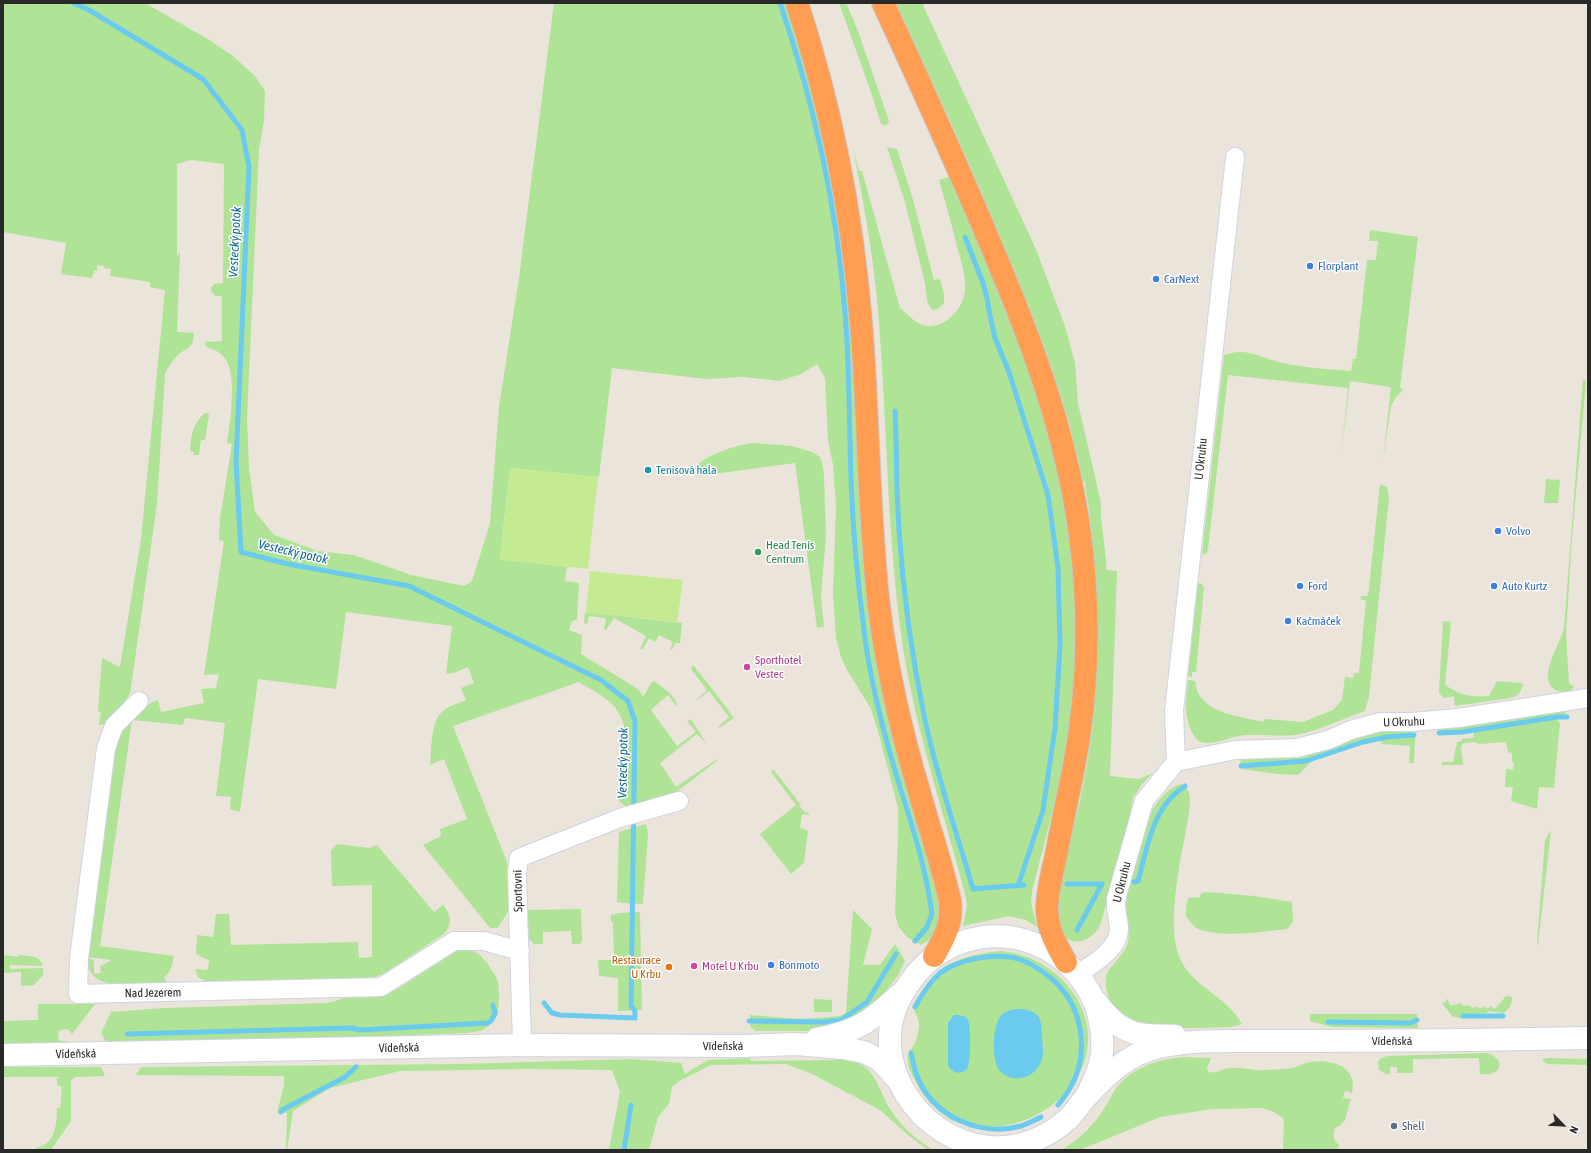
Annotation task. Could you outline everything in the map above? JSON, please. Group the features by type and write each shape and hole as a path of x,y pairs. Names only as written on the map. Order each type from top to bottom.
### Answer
{"highway":[{"path":"797,3 809,38 825,100 849,224 862,327 873,534 879,606 885,646 906,744 952,911 949,927 934,956"},
{"path":"883,3 956,164 1023,325 1047,389 1060,433 1075,499 1081,544 1085,595 1086,635 1084,687 1076,755 1051,879 1047,907 1052,934 1056,945 1072,968"}],"main road":[{"name":"Vídeňská","path":"3,1055 522,1045 743,1046 796,1044 843,1048 864,1052 880,1060 902,1086 915,1108 936,1128 961,1141 989,1147 1018,1145 1040,1137 1063,1123 1076,1111 1086,1097 1097,1075 1102,1052 1101,1028 1093,999 1087,987 1072,968 1036,944 1014,938 1001,937 980,938 959,943 934,956 922,967 906,988 880,1013 857,1028 834,1036 796,1044"},
{"name":"Vídeňská","path":"902,1086 891,1055 890,1035 896,1007 906,988"},
{"name":"Vídeňská","path":"1093,999 1105,1014 1129,1032 1145,1035 1171,1036 1196,1041"},
{"name":"Vídeňská","path":"1086,1097 1110,1073 1133,1056 1155,1048 1196,1041 1420,1041 1588,1038"}],"street":[{"name":"U Okruhu","path":"1176,762 1175,703 1235,157"},
{"name":"U Okruhu","path":"1072,968 1103,956 1115,942 1119,926 1116,911 1116,899 1141,810 1148,794 1176,762 1235,750 1297,748 1328,740 1351,730 1380,722 1412,722 1458,718 1588,698"},
{"name":"Nad Jezerem","path":"139,701 114,726 106,748 79,958 78,994 381,987 454,941 484,941 520,951"},
{"name":"Sportovní","path":"522,1045 517,873 519,858 620,818 679,801"}],"green space":[{"path":"3,3 145,3 206,38 233,56 255,76 265,91 264,121 259,149 247,418 249,468 255,512 274,535 318,551 353,555 411,575 464,586 472,581 490,523 499,407 519,278 554,3 790,3 840,196 867,519 938,876 942,919 933,937 921,945 907,937 898,926 895,913 898,808 871,709 846,668 841,657 836,638 833,594 836,506 833,465 828,440 825,378 817,364 801,374 780,381 743,377 706,379 612,368 599,477 510,468 500,559 567,567 565,581 579,583 577,620 572,621 569,630 582,635 581,654 638,689 643,697 651,683 654,681 669,692 677,703 677,707 668,695 651,710 677,746 696,732 687,721 690,719 692,721 707,744 697,734 660,763 676,787 717,759 718,760 670,797 626,807 619,801 624,726 621,718 613,705 579,682 453,726 507,862 509,910 497,928 490,928 423,845 441,836 440,829 467,819 444,759 430,765 434,729 439,716 448,708 466,700 461,688 474,683 468,667 454,673 446,674 452,626 346,612 336,689 258,679 240,812 230,809 231,797 216,796 225,723 185,718 183,725 132,720 100,946 174,956 170,970 164,977 167,982 135,984 109,983 100,981 91,973 87,958 92,959 94,962 94,974 101,973 100,966 111,960 88,957 112,764 119,736 125,726 141,710 147,705 158,700 161,712 204,703 201,689 216,688 219,674 204,675 224,541 219,540 220,518 232,444 227,443 231,413 232,388 229,367 226,360 217,351 206,347 205,342 222,341 222,296 215,296 211,291 211,288 214,284 223,283 224,164 191,160 177,164 177,257 180,252 177,332 194,333 191,346 174,359 165,374 157,504 130,694 107,724 99,725 101,712 98,711 102,658 120,667 141,539 165,290 150,287 150,282 110,276 111,269 104,268 104,266 97,265 97,271 94,270 92,278 61,274 66,243 3,232"},
{"path":"839,3 846,3 858,31 889,121 886,126 881,124"},
{"path":"896,3 922,3 1035,247 1065,326 1075,363 1078,403 1101,503 1107,570 1117,571 1110,776 1139,779 1153,773 1142,784 1133,798 1128,826 1100,926 1093,935 1078,941 1072,941 1063,934 1056,917 1055,908 1087,765 1093,726 1096,686 1098,646 1097,605 1095,565 1085,486 1086,483 1083,481 1062,397 1033,316 969,164"},
{"path":"887,147 897,149 914,203 934,280 940,279 944,294 944,303 938,309 932,310 927,301 925,283 905,202"},
{"path":"853,149 859,171 862,171 900,308 915,321 925,326 937,325 952,316 963,300 965,290 965,278 939,180 949,177 1001,292 1046,414 1071,529 1077,599 1077,664 1069,736 1058,790 1032,891 1031,903 1037,927 1026,920 1009,916 963,926 967,904 965,894 919,727 905,659 900,625 895,584 889,503 877,299 867,224"},
{"path":"1370,230 1418,237 1400,387 1403,390 1396,397 1391,406 1383,461 1391,387 1350,381 1341,456 1348,388 1228,375 1208,549 1207,553 1202,555 1224,355 1240,352 1254,354 1292,365 1351,371 1353,359 1356,359 1367,260 1376,260 1378,241 1369,241"},
{"path":"1583,379 1586,381 1572,538 1566,633 1569,683 1574,687 1569,693 1554,689 1549,683 1548,676 1552,659 1564,628"},
{"path":"205,413 208,413 209,415 205,440 201,440 199,455 193,455 194,452 190,451 193,430 195,425"},
{"path":"752,443 792,446 812,452 820,457 824,477 826,535 821,596 824,627 817,628 795,463 699,476 695,475 696,465 716,453"},
{"path":"510,468 598,477 588,569 500,560"},
{"path":"1546,479 1560,480 1558,503 1544,503"},
{"path":"1380,484 1387,487 1389,498 1369,697 1365,711 1321,728 1295,735 1246,735 1209,743 1200,742 1190,729 1186,713 1188,680 1195,681 1198,692 1203,700 1211,706 1231,715 1263,722 1265,719 1303,722 1333,710 1342,700 1345,677 1353,678 1354,673 1359,673 1366,601 1360,599 1362,596 1368,596"},
{"path":"590,571 683,580 677,622 586,612"},
{"path":"1198,583 1202,584 1204,588 1196,672 1192,672 1192,677 1188,676"},
{"path":"585,612 682,623 680,643 675,643 672,650 670,649 673,642 659,635 655,642 649,638 642,650 640,649 646,636 614,618 606,630 604,629 606,618 589,616 587,624 584,623"},
{"path":"1443,621 1451,622 1445,685 1461,694 1471,696 1489,696 1497,681 1521,683 1523,684 1519,694 1510,698 1455,706 1454,696 1444,698 1439,693"},
{"path":"693,665 734,718 719,728 718,727 729,717 709,691 697,700 707,690 691,669"},
{"path":"1565,711 1566,715 1560,716 1557,720 1560,723 1554,788 1539,787 1537,809 1511,801 1513,787 1505,787 1506,769 1513,770 1514,763 1512,762 1512,753 1508,752 1506,742 1480,744 1474,742 1463,743 1461,747 1463,765 1442,765 1442,762 1453,762 1457,742 1462,741 1462,739 1473,738 1474,732 1437,735 1438,729"},
{"path":"1411,730 1415,737 1414,763 1409,763 1410,746 1381,744 1381,739 1363,742 1313,760 1298,775 1242,769 1240,763 1242,758 1283,758 1304,755 1360,735 1383,731"},
{"path":"773,769 801,805 799,806 805,812 809,813 809,815 802,814 800,828 808,831 804,863 791,874 760,834 796,805 771,772"},
{"path":"1181,784 1188,790 1190,799 1177,878 1174,912 1176,946 1184,966 1191,975 1227,1006 1242,1024 1231,1027 1152,1028 1143,1026 1126,1018 1119,1012 1113,1005 1106,988 1107,974 1123,952 1128,942 1129,931 1126,908 1127,897 1152,810 1168,791"},
{"path":"646,824 648,834 643,904 617,902 619,832"},
{"path":"1551,830 1538,945 1545,840"},
{"path":"337,844 370,848 377,845 434,912 443,905 446,908 450,923 444,934 383,974 374,977 354,979 205,981 198,977 195,969 208,969 209,960 196,954 197,935 213,937 216,914 229,914 231,945 358,942 359,958 372,957 372,885 332,886 331,850"},
{"path":"1207,892 1254,896 1292,902 1293,922 1287,929 1254,933 1231,934 1209,932 1199,929 1193,925 1186,916 1186,907 1188,898 1200,897 1201,893"},
{"path":"581,909 582,941 580,944 572,944 571,931 543,932 543,944 534,944 529,939 527,910"},
{"path":"853,910 872,929 863,965 880,965 895,944 905,961 897,977 871,1009 864,1014 818,1031 755,1031 750,1026 750,1015 799,1019 840,1016 846,1013"},
{"path":"640,912 642,1010 618,1011 618,978 599,976 598,960 614,960 613,922 611,922 611,915"},
{"path":"457,951 473,951 479,954 488,964 498,981 498,1014 489,1026 481,1031 289,1043 108,1045 101,1033 111,1012 164,1008 327,1003 345,998 375,997 385,995 399,988"},
{"path":"1001,951 1029,958 1046,966 1068,986 1084,1015 1088,1044 1081,1071 1064,1094 1041,1112 1013,1124 982,1127 951,1120 935,1107 918,1086 908,1064 908,1055 914,1045 919,1029 918,1020 913,1007 929,982 948,966 959,960 972,956"},
{"path":"3,955 18,957 19,955 36,958 43,966 10,965 10,969 43,968 43,975 34,985 21,986 21,972 3,973"},
{"path":"1506,996 1512,997 1512,999 1510,1006 1504,1013 1488,1011 1487,1013 1464,1014 1463,1019 1452,1016 1442,1003 1446,1002 1446,998 1451,1006 1461,1003 1463,1006 1468,1005 1473,1008 1476,1006 1480,1009 1483,1006 1488,1009 1490,1006 1495,1009"},
{"path":"814,999 832,1000 832,1012 814,1012"},
{"path":"38,1004 95,1004 72,1034 66,1029 59,1031 58,1039 61,1041 67,1041 64,1045 3,1045 3,1021 38,1020"},
{"path":"1310,1014 1417,1014 1418,1028 1332,1027 1310,1021"},
{"path":"1487,1053 1495,1057 1500,1064 1499,1068 1495,1072 1488,1074 1480,1074 1479,1058 1413,1059 1413,1073 1397,1073 1397,1067 1390,1067 1390,1074 1386,1074 1379,1070 1378,1062 1380,1059 1387,1056"},
{"path":"1184,1057 1211,1058 1207,1068 1208,1072 1216,1072 1232,1068 1259,1070 1288,1069 1318,1061 1335,1063 1342,1066 1351,1076 1353,1084 1352,1093 1345,1091 1343,1098 1351,1099 1345,1120 1334,1130 1334,1139 1339,1145 1337,1150 1283,1150 1284,1119 1274,1112 1262,1108 1212,1109 1160,1117 1080,1150 1061,1150 1080,1136 1091,1125 1101,1113 1120,1083 1128,1076 1145,1066 1164,1060"},
{"path":"750,1058 751,1061 842,1060 862,1065 874,1078 892,1112 901,1123 916,1138 933,1150 928,1150 909,1136 880,1110 812,1074 786,1064 711,1065 679,1081 672,1087 669,1104 658,1117 649,1150 609,1150 620,1092 612,1070 528,1069 400,1071 330,1088 293,1111 287,1150 287,1113 277,1113 284,1085 284,1076 136,1075 141,1067 463,1064 633,1059 681,1063 685,1074 708,1060"},
{"path":"1543,1059 1588,1059 1588,1065 1547,1064 1543,1061"},
{"path":"3,1067 101,1067 105,1076 75,1077 71,1081 71,1121 51,1150 36,1150 36,1148 47,1143 54,1133 57,1108 60,1108 62,1087 57,1085 57,1078 62,1077 3,1077"}],"water":[{"path":"1016,1009 1029,1011 1038,1016 1041,1024 1043,1050 1042,1059 1039,1065 1031,1074 1025,1077 1013,1078 1001,1072 998,1067 994,1053 994,1036 997,1022 1000,1017 1009,1010"},
{"path":"954,1015 965,1017 968,1020 970,1030 969,1060 967,1069 959,1073 953,1071 948,1064 948,1023"}],"waterway":[{"name":"Vestecký potok","path":"73,3 89,10 203,79 242,130 249,167 236,462 241,552 288,564 409,586 601,680 628,701 635,721 631,1006 635,1011 635,1018 560,1015 552,1013 544,1003"},
{"path":"780,3 813,117 830,195 836,234 847,334 853,520 865,638 878,707 891,757 922,861 932,914 927,927 915,941"},
{"path":"965,237 983,283 995,338 1009,372 1048,495 1058,568 1060,646 1055,728 1043,810 1018,886"},
{"path":"895,411 898,514 906,601 920,697 935,763 973,889 1024,885"},
{"path":"1439,733 1462,732 1557,717 1567,717"},
{"path":"1241,766 1306,761 1363,742 1387,737 1414,735"},
{"path":"1134,882 1138,881 1149,841 1158,816 1165,805 1185,786"},
{"path":"1067,884 1102,884 1077,930"},
{"path":"749,1021 823,1022 841,1020 867,1002 896,954"},
{"path":"915,1007 922,994 938,975 950,967 968,960 985,957 1006,956 1025,961 1043,972 1063,990 1077,1016 1080,1031 1080,1061 1076,1076 1069,1090 1058,1105"},
{"path":"127,1034 352,1028 359,1030 487,1023 491,1021 495,1014 493,1005"},
{"path":"1463,1016 1503,1016"},
{"path":"1328,1022 1410,1023 1417,1020"},
{"path":"911,1053 916,1073 924,1090 934,1103 946,1113 960,1120 974,1126 990,1129 1005,1129 1021,1126 1041,1117"},
{"path":"281,1112 282,1110 345,1077 356,1067"},
{"name":"Vestecký potok","path":"624,1150 631,1105"}],"place":[{"name":"Florplant","path":"1310,266"},
{"name":"CarNext","path":"1156,279"},
{"name":"Tenisová hala","path":"648,470"},
{"name":"Volvo","path":"1498,531"},
{"name":"Head Tenis Centrum","path":"758,552"},
{"name":"Ford","path":"1300,586"},
{"name":"Auto Kurtz","path":"1494,586"},
{"name":"Kačmáček","path":"1288,621"},
{"name":"Sporthotel Vestec","path":"747,667"},
{"name":"Bonmoto","path":"771,965"},
{"name":"Motel U Krbu","path":"694,966"},
{"name":"Restaurace U Krbu","path":"669,967"},
{"name":"Shell","path":"1394,1126"}]}
